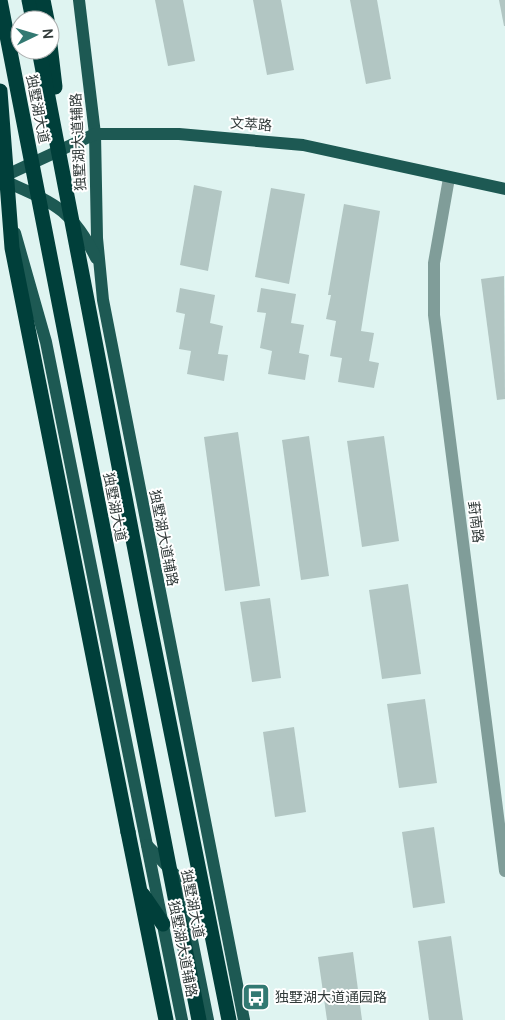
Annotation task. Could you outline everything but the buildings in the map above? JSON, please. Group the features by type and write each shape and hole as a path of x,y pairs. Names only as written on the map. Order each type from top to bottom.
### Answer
{"highway":[{"name":"独墅湖大道","path":"0,0 199,1020"},
{"name":"独墅湖大道","path":"41,60 68,208 229,1020"},
{"path":"52,60 68,208"},
{"path":"0,88 12,248 166,1020"},
{"path":"140,890 163,924"}],"main road":[{"name":"独墅湖大道辅路","path":"71,0 87,58"},
{"name":"独墅湖大道辅路","path":"79,0 95,134 99,265 109,338 244,1020"},
{"name":"文萃路","path":"0,180 95,134 179,134 273,141 348,154 505,189"},
{"name":"独墅湖大道辅路","path":"0,180 40,316 182,1020"},
{"path":"0,180 63,210 84,234 99,265"},
{"path":"147,845 180,880 208,1020"}],"street":[{"name":"葑南路","path":"449,178 434,264 434,315 505,870"}],"place":[{"name":"独墅湖大道通园路","path":"256,997"}]}
